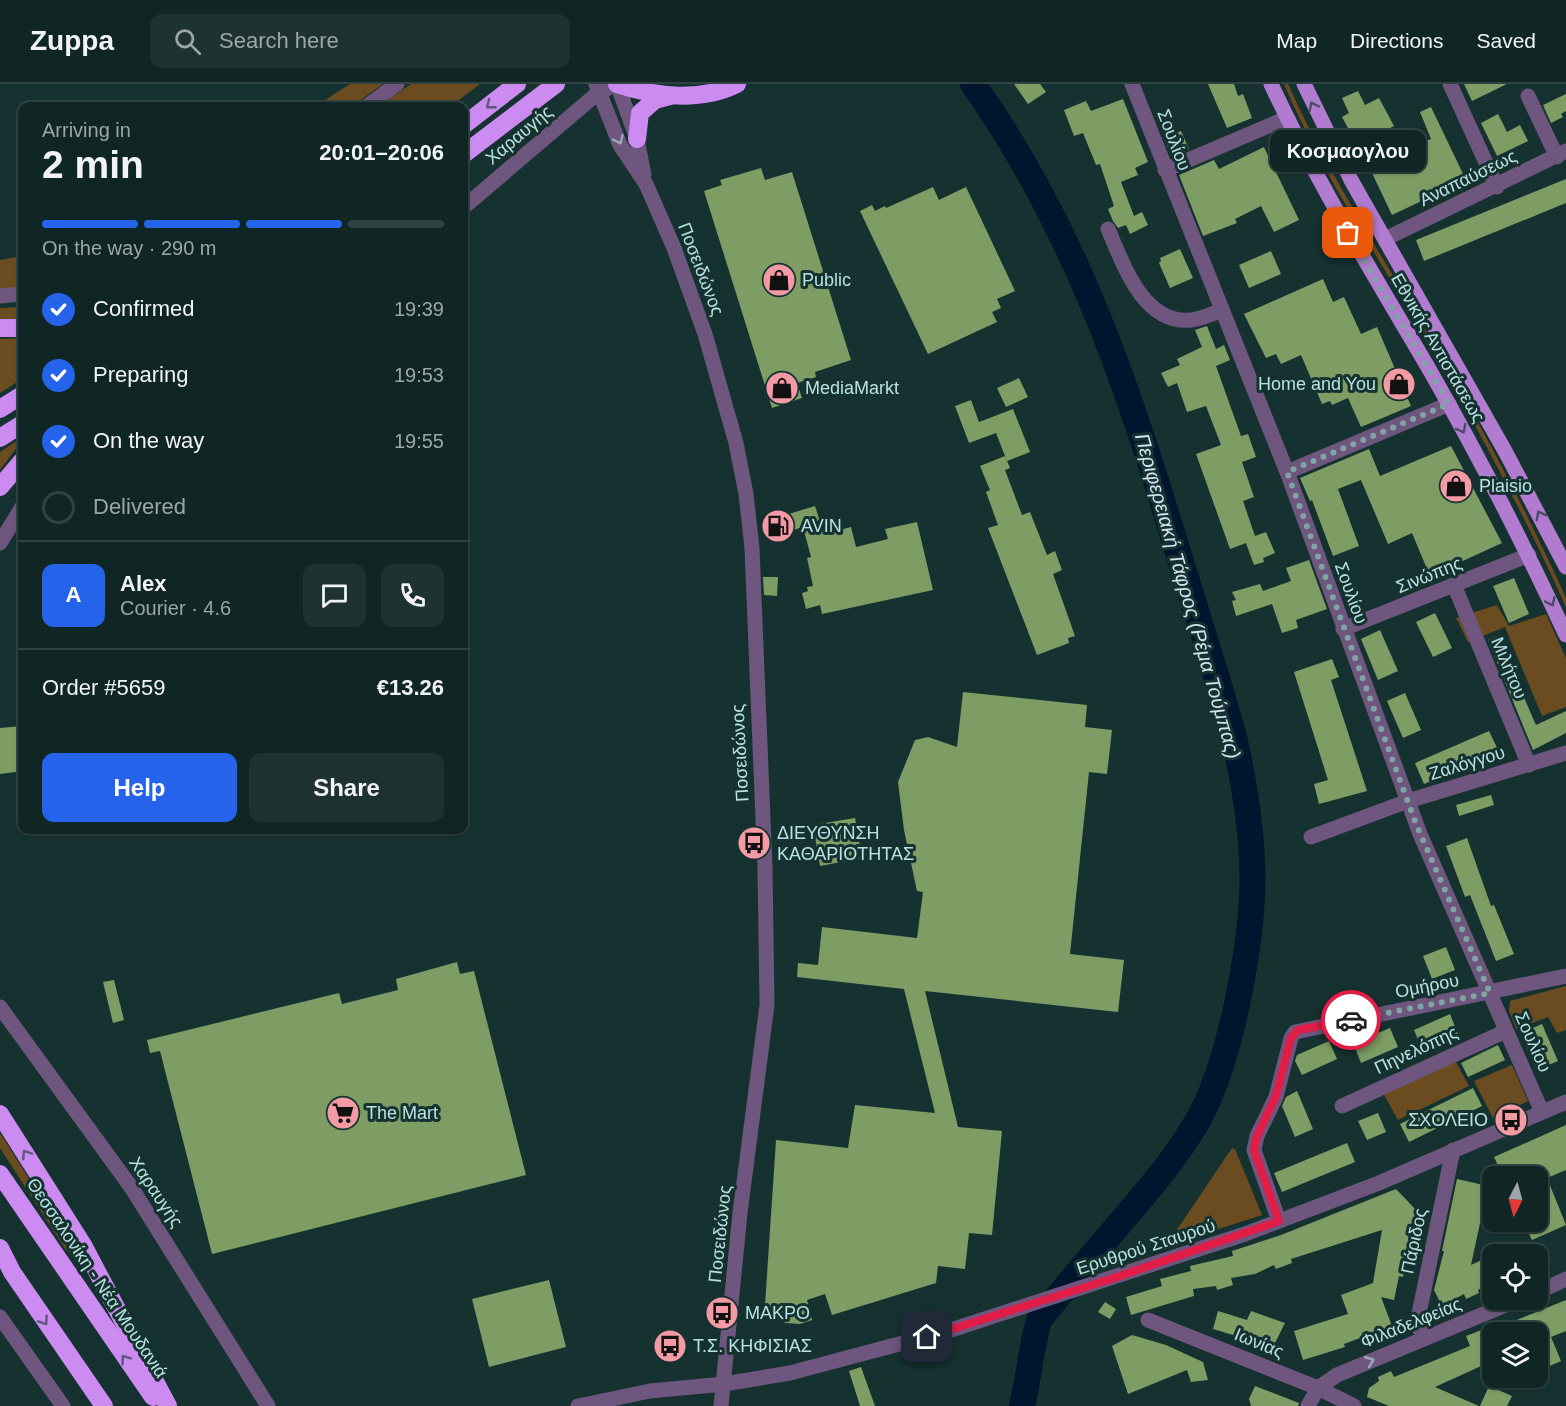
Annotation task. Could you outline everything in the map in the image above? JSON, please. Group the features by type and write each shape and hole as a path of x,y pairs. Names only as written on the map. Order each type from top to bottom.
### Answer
{"highway":[{"path":"468,122 517,84"},
{"path":"468,151 556,84"},
{"path":"617,84 632,89 675,95 707,94 737,84"},
{"path":"637,139 637,123 645,107 655,100 675,95"},
{"path":"0,328 18,328"},
{"path":"0,409 18,398"},
{"path":"0,438 18,427"},
{"path":"0,487 18,467"},
{"path":"0,1114 83,1245 168,1406"},
{"name":"Θεσσαλονίκη - Νέα Μουδανιά","path":"0,1174 159,1406"},
{"path":"0,1248 6,1267 104,1406"}],"main road":[{"name":"Εθνικής Αντιστάσεως","path":"1271,84 1338,216 1449,404 1529,555 1566,635"},
{"name":"Εθνικής Αντιστάσεως","path":"1304,84 1351,180 1505,451 1566,567"}],"street":[{"path":"372,102 397,84"},
{"name":"Χαραυγής","path":"468,203 598,88 617,84"},
{"name":"Ποσειδώνος","path":"617,84 637,139 646,184 691,293 730,422 746,494 752,548 765,868 767,1005 740,1213 721,1406"},
{"name":"Σουλίου","path":"1132,84 1287,472 1408,801 1542,1112"},
{"path":"1450,84 1497,187"},
{"name":"Ποσειδώνος","path":"598,88 620,145 646,184"},
{"path":"1528,96 1561,154"},
{"path":"1165,170 1287,118"},
{"name":"Αναπαύσεως","path":"1385,239 1497,187 1561,154"},
{"path":"1108,229 1133,283 1157,309 1183,320 1197,319 1222,310"},
{"path":"0,296 18,294"},
{"path":"1287,472 1449,404"},
{"path":"0,543 18,514"},
{"name":"Σινώπης","path":"1343,629 1529,555"},
{"name":"Μιλήτου","path":"1454,585 1529,765"},
{"name":"Ζαλόγγου","path":"1311,837 1408,801 1566,753"},
{"name":"Ομήρου","path":"1279,1221 1254,1150 1257,1136 1276,1096 1291,1038 1295,1032 1566,976"},
{"name":"Χαραυγής","path":"0,1007 131,1187 268,1406"},
{"name":"Πηνελόπης","path":"1342,1106 1506,1031"},
{"name":"Ερυθρού Σταυρού","path":"578,1406 650,1391 724,1384 806,1370 948,1331 1096,1284 1279,1221 1566,1102"},
{"name":"Πάριδος","path":"1424,1339 1417,1323 1454,1150"},
{"path":"1548,1288 1566,1280"},
{"name":"Φιλαδελφείας","path":"1318,1388 1346,1371 1494,1310"},
{"path":"0,1317 63,1406"},
{"name":"Ιωνίας","path":"1148,1320 1318,1388 1354,1406"},
{"path":"1308,1406 1318,1388"}],"shaded area":[{"path":"350,84 383,84 358,102 322,102"},
{"path":"411,84 480,84 456,102 385,102"},
{"path":"1284,84 1288,84 1334,174 1439,353 1496,456 1550,562 1566,598 1566,607 1492,456 1327,171"},
{"path":"18,257 18,290 0,291 0,260"},
{"path":"18,307 18,319 0,320 0,308"},
{"path":"18,338 18,382 0,393 0,339"},
{"path":"18,440 18,446 0,470 0,452"},
{"path":"1497,605 1509,626 1546,614 1566,658 1566,707 1542,716 1505,627 1468,642 1456,618"},
{"path":"1566,986 1566,1030 1557,1033 1548,1017 1516,1029 1509,1011 1510,1001"},
{"path":"1454,1058 1469,1086 1398,1120 1382,1091"},
{"path":"1512,1065 1528,1101 1493,1118 1474,1081"},
{"path":"0,1133 72,1247 72,1254 66,1250 0,1148"},
{"path":"1232,1148 1235,1149 1262,1215 1166,1246"}],"building":[{"path":"1014,84 1040,84 1046,92 1028,104"},
{"path":"1208,84 1234,84 1238,96 1243,94 1252,118 1227,128"},
{"path":"1464,84 1507,84 1472,101"},
{"path":"1358,91 1365,105 1379,98 1394,126 1357,145 1342,117 1349,113 1342,98"},
{"path":"1566,94 1566,111 1561,114 1563,117 1551,123 1543,105"},
{"path":"1123,99 1148,162 1135,168 1138,175 1121,182 1134,216 1142,212 1148,225 1130,234 1126,225 1118,228 1113,221 1108,209 1114,206 1100,164 1096,165 1083,133 1074,136 1064,110 1086,101 1091,111"},
{"path":"1431,107 1466,180 1392,215 1372,173 1422,149 1419,144 1431,139 1420,112"},
{"path":"1498,114 1507,132 1520,125 1528,141 1497,156 1481,123"},
{"path":"1181,131 1189,149 1172,157 1164,138"},
{"path":"1264,147 1299,220 1274,232 1261,206 1235,219 1237,223 1203,236 1179,175 1214,160 1219,169"},
{"name":"Public","path":"761,168 765,180 792,172 851,360 815,372 816,377 797,383 802,398 772,408 704,191 722,185 720,180"},
{"path":"1566,179 1566,203 1424,261 1416,240"},
{"path":"933,187 939,200 966,187 1015,291 997,299 1001,308 992,312 997,322 928,354 860,211 872,205 875,211 885,206 886,208"},
{"path":"1180,249 1193,278 1170,288 1159,263 1160,258"},
{"path":"1271,251 1281,274 1249,288 1239,265"},
{"path":"1323,279 1333,302 1344,297 1361,334 1377,327 1411,406 1361,427 1348,398 1332,405 1330,401 1322,404 1301,355 1281,364 1276,354 1266,358 1244,314"},
{"path":"1207,326 1216,349 1224,345 1230,360 1216,366 1241,436 1248,434 1256,457 1242,462 1254,497 1243,501 1255,536 1266,532 1275,553 1263,558 1264,562 1254,565 1246,543 1230,549 1196,454 1221,445 1206,406 1187,412 1177,383 1168,387 1161,373 1180,365 1177,359 1202,347 1195,330"},
{"path":"1019,378 1028,397 1006,407 997,388"},
{"path":"971,400 979,422 1013,409 1030,452 1007,461 996,433 969,443 955,406"},
{"path":"1451,446 1502,543 1430,576 1412,533 1388,544 1361,480 1338,489 1359,546 1333,556 1312,500 1310,501 1300,478 1369,449 1380,476"},
{"path":"1005,456 1010,468 1005,470 1022,515 1030,512 1047,555 1055,551 1062,570 1053,574 1075,636 1068,638 1069,643 1037,655 988,528 998,525 986,492 990,490 980,466"},
{"path":"815,506 824,534 851,527 856,547 888,539 885,529 917,522 933,590 822,614 820,605 806,609 802,593 808,591 807,587 813,586 807,558 811,557 803,527 771,537 766,521"},
{"path":"1309,560 1327,609 1296,620 1298,628 1282,633 1272,604 1236,616 1232,601 1236,600 1232,592 1260,584 1263,591 1291,581 1286,568"},
{"path":"763,577 778,577 777,596 764,595"},
{"path":"1514,578 1529,614 1509,623 1493,586"},
{"path":"1435,613 1452,648 1433,657 1416,622"},
{"path":"1380,630 1398,671 1378,680 1361,639"},
{"path":"1497,636 1536,725 1566,711 1566,733 1533,750 1488,640"},
{"path":"1332,659 1339,677 1331,680 1367,791 1319,804 1314,784 1328,780 1294,672"},
{"path":"963,692 1087,705 1085,727 1112,730 1107,774 1089,772 1070,954 1124,960 1118,1012 925,991 958,1127 1002,1131 992,1235 969,1233 965,1269 938,1266 936,1283 832,1315 825,1294 807,1300 812,1320 800,1324 786,1323 772,1317 765,1305 776,1140 848,1148 855,1105 935,1113 904,989 797,977 798,963 818,965 822,927 917,938 923,892 917,891 904,830 898,782 915,740 928,737 957,747"},
{"path":"1405,693 1421,730 1403,738 1387,701"},
{"path":"18,726 18,772 0,774 0,728"},
{"path":"1489,731 1499,752 1424,784 1415,763"},
{"path":"1491,795 1494,805 1459,816 1456,805"},
{"path":"855,818 862,858 820,866 813,825"},
{"path":"1467,838 1491,906 1494,905 1514,954 1496,961 1470,895 1465,897 1446,846"},
{"path":"1446,947 1455,970 1432,979 1423,956"},
{"name":"The Mart","path":"457,962 460,974 474,971 526,1175 212,1254 160,1051 150,1053 147,1040 339,993 342,1004 398,990 396,979"},
{"path":"114,980 124,1020 113,1023 103,982"},
{"path":"1450,1014 1458,1034 1422,1049 1414,1030"},
{"path":"1542,1024 1558,1061 1537,1070 1521,1033"},
{"path":"1390,1028 1398,1047 1361,1063 1353,1043"},
{"path":"1329,1041 1337,1059 1302,1075 1295,1061 1297,1055"},
{"path":"1498,1045 1505,1060 1468,1077 1461,1063"},
{"path":"1473,1088 1482,1106 1409,1142 1400,1124"},
{"path":"1297,1091 1313,1129 1295,1137 1282,1106 1286,1097"},
{"path":"1378,1113 1386,1132 1367,1140 1358,1121"},
{"path":"1566,1125 1566,1170 1548,1178 1548,1166 1498,1166 1494,1157"},
{"path":"1347,1143 1355,1162 1282,1192 1274,1173"},
{"path":"1457,1179 1482,1185 1482,1214 1471,1265 1482,1260 1482,1288 1478,1290 1479,1293 1466,1299 1464,1294 1442,1306 1434,1290 1444,1251 1442,1251"},
{"path":"1548,1180 1566,1225 1532,1240 1528,1232 1548,1232"},
{"path":"1396,1189 1418,1212 1403,1277 1399,1276 1394,1300 1381,1297 1392,1326 1344,1344 1345,1347 1303,1360 1294,1331 1348,1314 1341,1295 1373,1283 1382,1230 1291,1259 1292,1263 1276,1269 1274,1265 1255,1274 1231,1278 1233,1285 1217,1290 1216,1286 1193,1289 1194,1296 1131,1315 1126,1297 1162,1286 1160,1279 1191,1271 1190,1266 1233,1256 1232,1251 1281,1235"},
{"path":"549,1280 566,1347 489,1367 472,1299"},
{"path":"1566,1300 1566,1331 1551,1337 1561,1361 1548,1367 1548,1322 1512,1322 1541,1310 1548,1310 1548,1307"},
{"path":"1105,1302 1116,1309 1110,1319 1098,1312"},
{"path":"1218,1311 1247,1320 1251,1311 1285,1323 1270,1353 1240,1340 1240,1337 1213,1329"},
{"path":"1482,1330 1482,1366 1435,1387 1479,1406 1389,1406 1367,1397 1369,1388 1379,1381 1378,1377 1391,1371 1394,1377 1470,1346 1466,1336"},
{"path":"1132,1335 1166,1345 1203,1362 1208,1380 1191,1382 1187,1370 1128,1394 1112,1346"},
{"path":"861,1367 875,1406 860,1406 849,1371"},
{"path":"1255,1386 1299,1403 1298,1406 1251,1406 1249,1399"},
{"path":"1488,1388 1512,1396 1507,1406 1480,1406"}],"waterway":[{"name":"Περιφερειακή Τάφρος (Ρέμα Τούμπας)","path":"973,84 1040,193 1094,306 1117,365 1138,424 1234,737 1246,798 1252,859 1246,956 1231,1029 1210,1094 1198,1120 1170,1163 1039,1320 1022,1406"}],"way so far":[{"path":"1348,233 1449,404 1287,472 1416,824 1490,993 1351,1020"}],"place":[{"name":"Κοσμαογλου","path":"1348,233"},
{"name":"Public","path":"779,280"},
{"name":"Home and You","path":"1399,384"},
{"name":"MediaMarkt","path":"782,388"},
{"name":"Plaisio","path":"1456,486"},
{"name":"AVIN","path":"778,526"},
{"name":"ΔΙΕΥΘΥΝΣΗ ΚΑΘΑΡΙΟΤΗΤΑΣ","path":"754,843"},
{"name":"The Mart","path":"343,1113"},
{"name":"ΣΧΟΛΕΙΟ","path":"1511,1120"},
{"name":"ΜΑΚΡΟ","path":"722,1313"},
{"name":"Τ.Σ. ΚΗΦΙΣΙΑΣ","path":"670,1346"}],"route":[{"path":"927,1337 1117,1277 1279,1221 1254,1150 1257,1136 1270,1113 1276,1096 1292,1035 1298,1030 1351,1020"}]}
